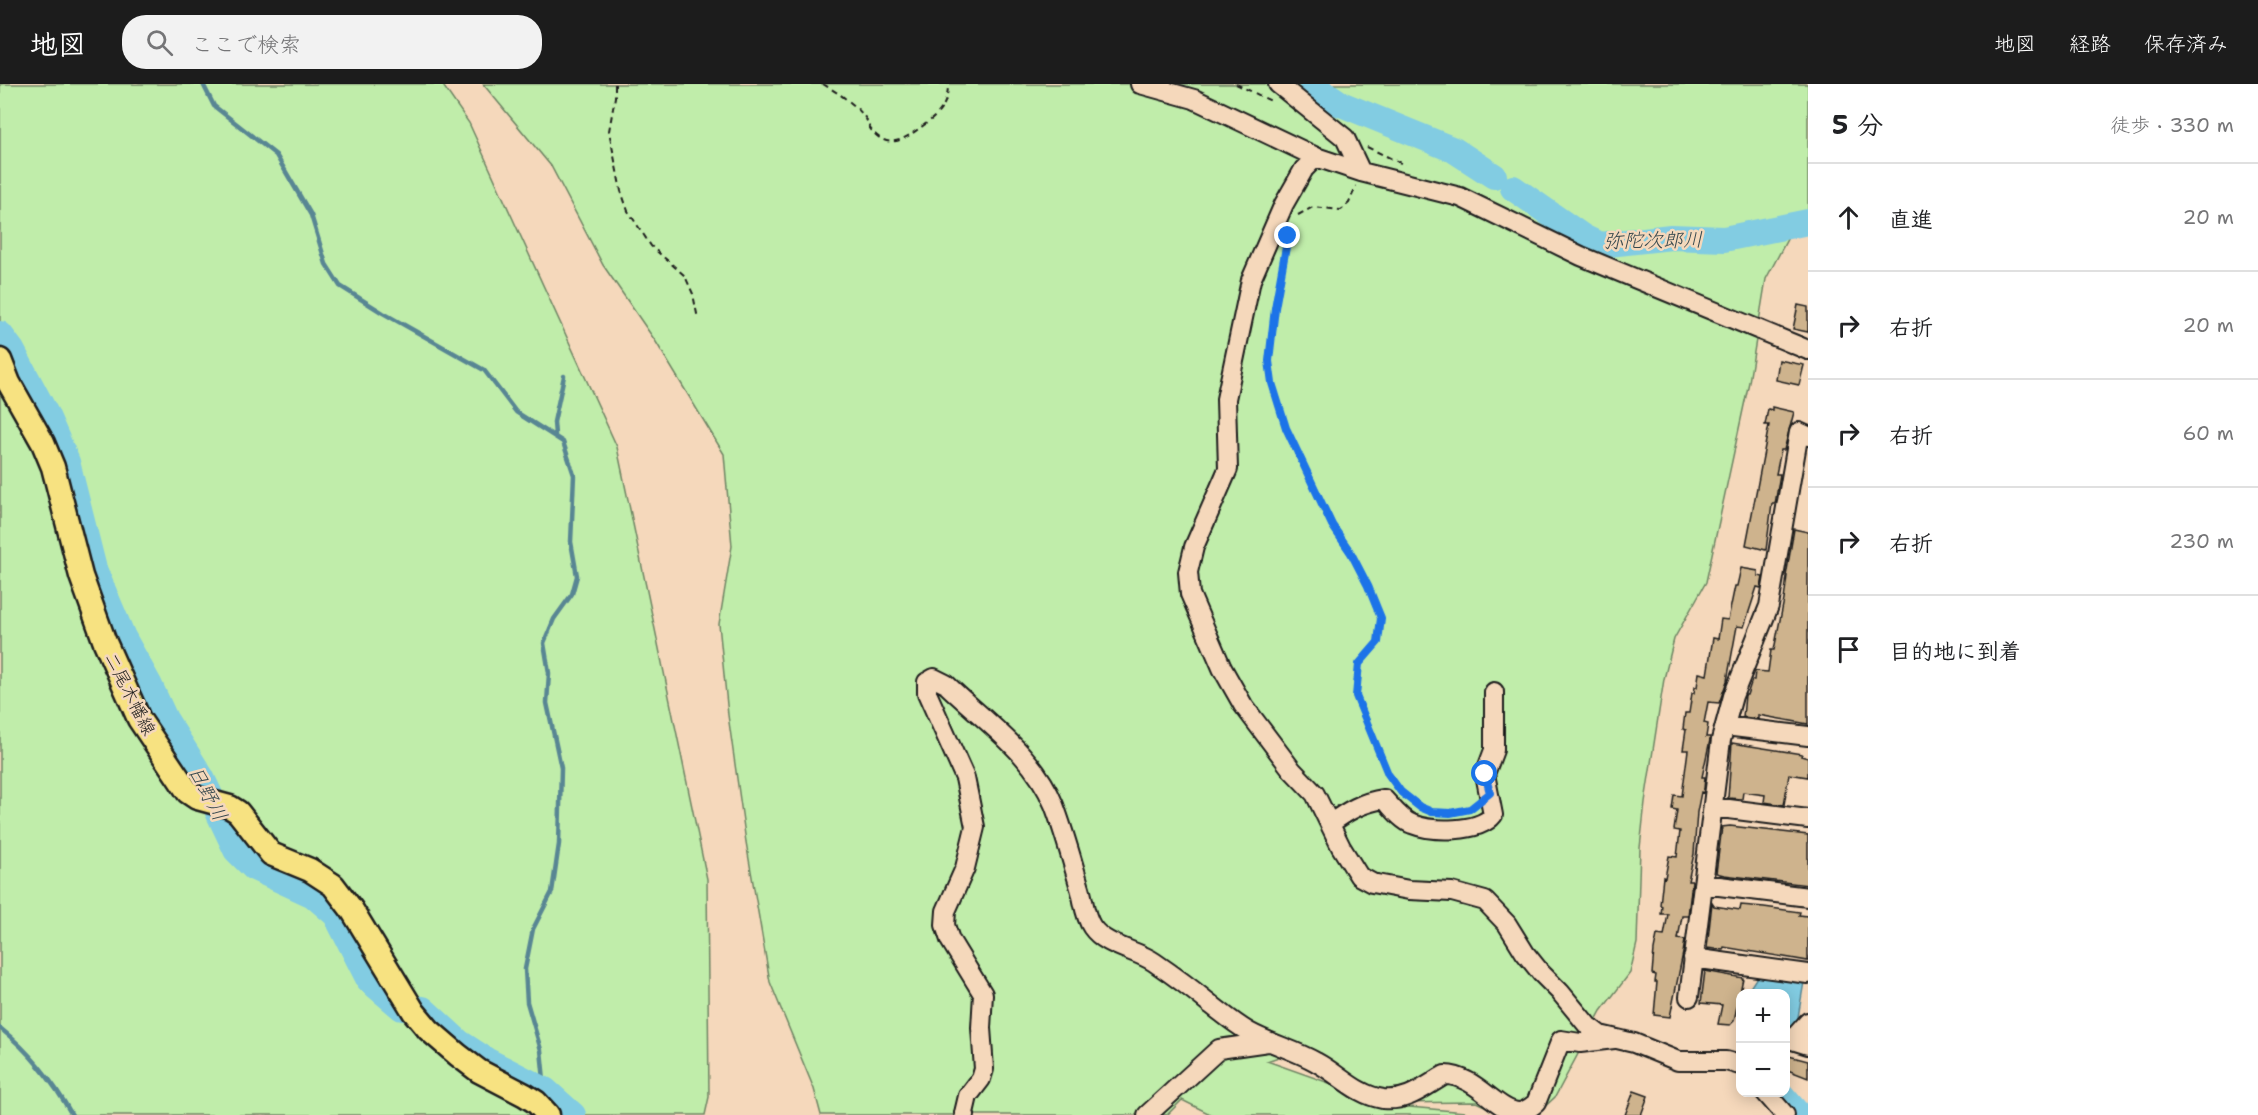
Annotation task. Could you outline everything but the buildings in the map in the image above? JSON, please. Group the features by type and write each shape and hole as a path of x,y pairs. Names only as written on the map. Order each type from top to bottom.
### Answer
{"main road":[{"name":"二尾木幡線","path":"0,360 9,383 43,443 53,467 81,576 104,640 139,719 188,792 197,798 230,807 238,812 270,854 310,870 333,885 352,910 411,1006 429,1030 479,1071 530,1099 548,1115"}],"street":[{"path":"1140,84 1194,99 1316,157 1361,172 1460,197 1581,256 1808,350"},
{"path":"1278,84 1345,138 1361,172"},
{"path":"1316,157 1304,169 1284,204 1251,280 1226,399 1228,469 1194,547 1188,572 1190,594 1194,606 1222,668 1243,705 1292,770 1315,794 1341,847 1359,876 1372,883 1409,890 1452,892 1485,901 1501,916 1525,953 1588,1026 1600,1035 1634,1043 1678,1061 1726,1061 1736,1064"},
{"path":"1689,997 1725,726 1733,696 1769,606 1799,432 1808,436"},
{"path":"965,1115 968,1096 981,1079 984,1069 981,1028 983,994 950,940 945,925 946,911 965,868 975,827 965,778 927,693 927,682 934,678 946,684 1011,742 1026,758 1047,790 1080,888 1085,912 1092,927 1099,935 1153,961 1224,1016 1268,1042 1318,1063 1338,1079 1366,1095 1383,1099 1406,1097 1445,1075 1450,1075 1460,1077 1506,1107 1520,1112 1536,1103 1561,1040 1580,1043 1614,1040"},
{"path":"1330,824 1354,808 1371,801 1384,799 1411,824 1435,828 1476,827 1487,822 1493,815 1485,774 1494,750 1494,692"},
{"path":"1725,726 1808,736"},
{"path":"1713,807 1808,819"},
{"path":"1703,884 1808,897"},
{"path":"1694,958 1808,974"},
{"path":"1808,1022 1792,1040 1808,1045"},
{"path":"1147,1115 1219,1049 1268,1042"},
{"path":"1769,1097 1785,1115"}],"path":[{"path":"615,84 609,131 621,191 628,211 651,246 685,276 693,294 698,319"},
{"path":"823,84 854,106 881,140 890,142 900,141 936,117 944,107 948,84"},
{"path":"1295,220 1298,214 1313,207 1341,210 1349,203 1361,172"},
{"path":"1288,236 1275,308 1269,361 1272,383 1291,439 1332,525 1351,553 1381,618 1378,642 1359,664 1356,696 1388,774 1401,792 1420,807 1432,812"},
{"path":"1450,813 1470,809 1490,793"}],"green space":[{"path":"0,84 442,84 469,123 617,447 707,879 709,1097 705,1115 0,1115"},
{"path":"483,84 1808,84 1808,211 1801,213 1766,279 1749,382 1706,582 1674,639 1664,679 1645,802 1640,848 1637,943 1630,973 1601,1011 1555,1097 1536,1115 1504,1115 1476,1102 1391,1103 1398,1106 1465,1112 1471,1115 1212,1115 1182,1100 1167,1115 821,1115 814,1089 770,982 746,842 728,715 719,624 732,546 724,454 656,342 603,265 551,166","holes":["1284,1055 1343,1088 1267,1061"]}],"water":[{"path":"1757,977 1804,982 1797,1023 1790,1032 1790,989 1749,989"}],"waterway":[{"path":"203,84 214,106 276,155 311,215 326,264 340,286 484,370 516,412 563,442 574,475 571,542 577,576 572,594 554,619 544,643 549,673 547,703 561,768 559,844 552,892 533,929 525,969 527,1002 541,1050 545,1090"},
{"name":"弥陀次郎川","path":"1312,84 1341,104 1454,150 1494,176"},
{"name":"弥陀次郎川","path":"1513,188 1583,237 1600,245 1671,237 1724,239 1808,222"},
{"name":"日野川","path":"0,334 12,350 46,414 67,462 94,569 123,637 165,719 202,778 236,850 254,868 313,895 336,915 369,980 402,1008 423,1009 460,1043 486,1060 545,1090 573,1115"},
{"path":"555,435 554,422 564,376"},
{"path":"0,1028 40,1068 72,1115"},
{"path":"1783,1097 1799,1115"}],"route":[{"path":"1288,236 1275,308 1269,361 1272,383 1286,428 1332,525 1351,553 1368,586 1381,618 1378,642 1359,664 1356,696 1388,774 1401,792 1420,807 1432,812 1450,813 1470,809 1490,793 1485,774"}]}
